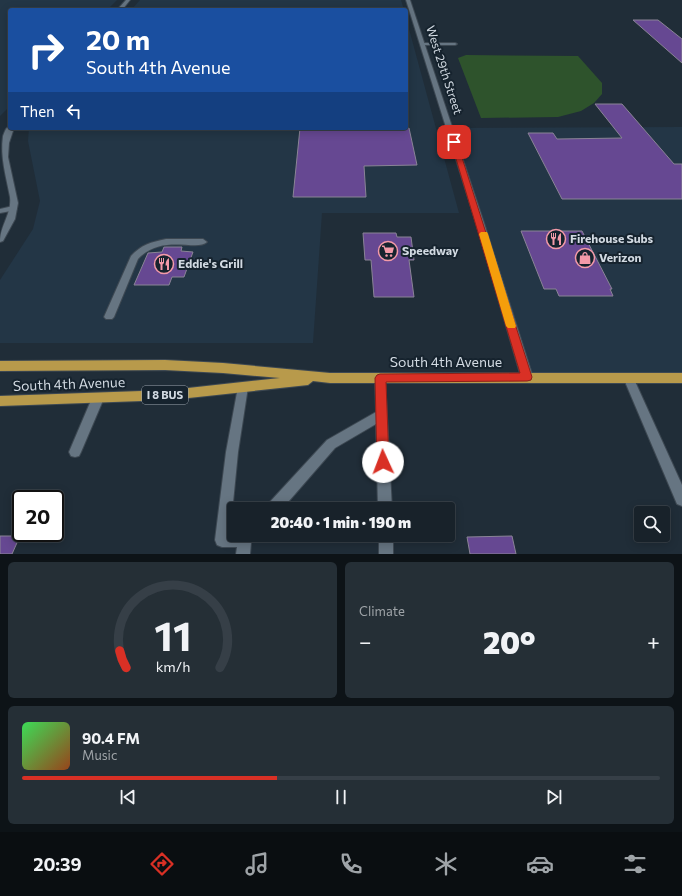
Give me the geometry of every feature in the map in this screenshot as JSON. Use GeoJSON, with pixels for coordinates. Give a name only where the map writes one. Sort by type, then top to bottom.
{"type":"FeatureCollection","features":[{"type":"Feature","properties":{"kind":"main road","name":"South 4th Avenue"},"geometry":{"type":"LineString","coordinates":[[0,366],[165,364],[330,378],[682,378]]}},
{"type":"Feature","properties":{"kind":"main road","name":"South 4th Avenue"},"geometry":{"type":"LineString","coordinates":[[0,401],[170,395],[330,378]]}},
{"type":"Feature","properties":{"kind":"street"},"geometry":{"type":"LineString","coordinates":[[121,8],[128,0]]}},
{"type":"Feature","properties":{"kind":"street","name":"West 29th Street"},"geometry":{"type":"LineString","coordinates":[[408,0],[480,223],[527,377]]}},
{"type":"Feature","properties":{"kind":"street"},"geometry":{"type":"LineString","coordinates":[[0,239],[11,219],[14,197],[3,160],[2,149],[5,136],[9,130]]}},
{"type":"Feature","properties":{"kind":"lane"},"geometry":{"type":"LineString","coordinates":[[422,44],[455,44]]}},
{"type":"Feature","properties":{"kind":"lane"},"geometry":{"type":"LineString","coordinates":[[0,211],[13,208]]}},
{"type":"Feature","properties":{"kind":"lane"},"geometry":{"type":"LineString","coordinates":[[109,317],[134,258],[139,251],[150,244],[162,242],[203,242]]}},
{"type":"Feature","properties":{"kind":"lane"},"geometry":{"type":"LineString","coordinates":[[628,377],[682,500]]}},
{"type":"Feature","properties":{"kind":"lane"},"geometry":{"type":"LineString","coordinates":[[380,378],[385,502]]}},
{"type":"Feature","properties":{"kind":"lane"},"geometry":{"type":"LineString","coordinates":[[227,539],[222,540],[232,452],[243,387]]}},
{"type":"Feature","properties":{"kind":"lane"},"geometry":{"type":"LineString","coordinates":[[75,452],[98,398]]}},
{"type":"Feature","properties":{"kind":"lane"},"geometry":{"type":"LineString","coordinates":[[279,502],[331,444],[382,415]]}},
{"type":"Feature","properties":{"kind":"lane"},"geometry":{"type":"LineString","coordinates":[[243,554],[246,542]]}},
{"type":"Feature","properties":{"kind":"lane"},"geometry":{"type":"LineString","coordinates":[[386,542],[386,554]]}},
{"type":"Feature","properties":{"kind":"shaded area"},"geometry":{"type":"Polygon","coordinates":[[[0,0],[117,0],[109,8],[8,8],[8,108],[0,116],[0,0]]]}},
{"type":"Feature","properties":{"kind":"shaded area"},"geometry":{"type":"Polygon","coordinates":[[[140,0],[401,0],[403,8],[133,8],[140,0]]]}},
{"type":"Feature","properties":{"kind":"shaded area"},"geometry":{"type":"Polygon","coordinates":[[[408,25],[459,213],[322,213],[313,343],[0,343],[0,280],[33,229],[40,201],[28,141],[29,130],[408,130],[408,25]]]}},
{"type":"Feature","properties":{"kind":"shaded area"},"geometry":{"type":"Polygon","coordinates":[[[682,127],[682,377],[527,377],[450,128],[682,127]]]}},
{"type":"Feature","properties":{"kind":"green space"},"geometry":{"type":"Polygon","coordinates":[[[466,55],[578,56],[602,83],[602,94],[594,103],[581,111],[558,117],[481,118],[458,58],[466,55]]]}},
{"type":"Feature","properties":{"kind":"building"},"geometry":{"type":"Polygon","coordinates":[[[633,20],[658,20],[682,39],[682,63],[633,20]]]}},
{"type":"Feature","properties":{"kind":"building"},"geometry":{"type":"Polygon","coordinates":[[[595,104],[622,104],[674,164],[682,164],[682,199],[562,199],[528,133],[553,133],[557,139],[622,138],[595,104]]]}},
{"type":"Feature","properties":{"kind":"building"},"geometry":{"type":"Polygon","coordinates":[[[409,128],[417,165],[364,166],[366,197],[293,197],[300,130],[408,130],[409,128]]]}},
{"type":"Feature","properties":{"kind":"building"},"geometry":{"type":"Polygon","coordinates":[[[521,231],[582,231],[612,289],[610,289],[613,296],[559,296],[556,289],[544,289],[521,231]]]}},
{"type":"Feature","properties":{"kind":"building"},"geometry":{"type":"Polygon","coordinates":[[[363,233],[396,233],[397,237],[411,237],[414,260],[409,260],[414,297],[374,297],[371,260],[365,260],[363,233]]]}},
{"type":"Feature","properties":{"kind":"building","name":"Eddie's Grill"},"geometry":{"type":"Polygon","coordinates":[[[164,247],[182,247],[181,251],[193,252],[184,277],[172,277],[169,285],[134,285],[148,253],[162,252],[164,247]]]}},
{"type":"Feature","properties":{"kind":"building"},"geometry":{"type":"Polygon","coordinates":[[[0,536],[12,536],[12,542],[17,542],[12,554],[0,554],[0,536]]]}},
{"type":"Feature","properties":{"kind":"building"},"geometry":{"type":"Polygon","coordinates":[[[512,536],[516,554],[470,554],[467,537],[512,536]]]}},
{"type":"Feature","properties":{"kind":"slow traffic"},"geometry":{"type":"LineString","coordinates":[[484,234],[511,326]]}},
{"type":"Feature","properties":{"kind":"place","name":"Firehouse Subs"},"geometry":{"type":"Point","coordinates":[556,239]}},
{"type":"Feature","properties":{"kind":"place","name":"Speedway"},"geometry":{"type":"Point","coordinates":[388,251]}},
{"type":"Feature","properties":{"kind":"place","name":"Verizon"},"geometry":{"type":"Point","coordinates":[585,258]}},
{"type":"Feature","properties":{"kind":"place","name":"Eddie's Grill"},"geometry":{"type":"Point","coordinates":[164,264]}},
{"type":"Feature","properties":{"kind":"route"},"geometry":{"type":"LineString","coordinates":[[383,462],[380,378],[527,377],[454,142]]}}]}
